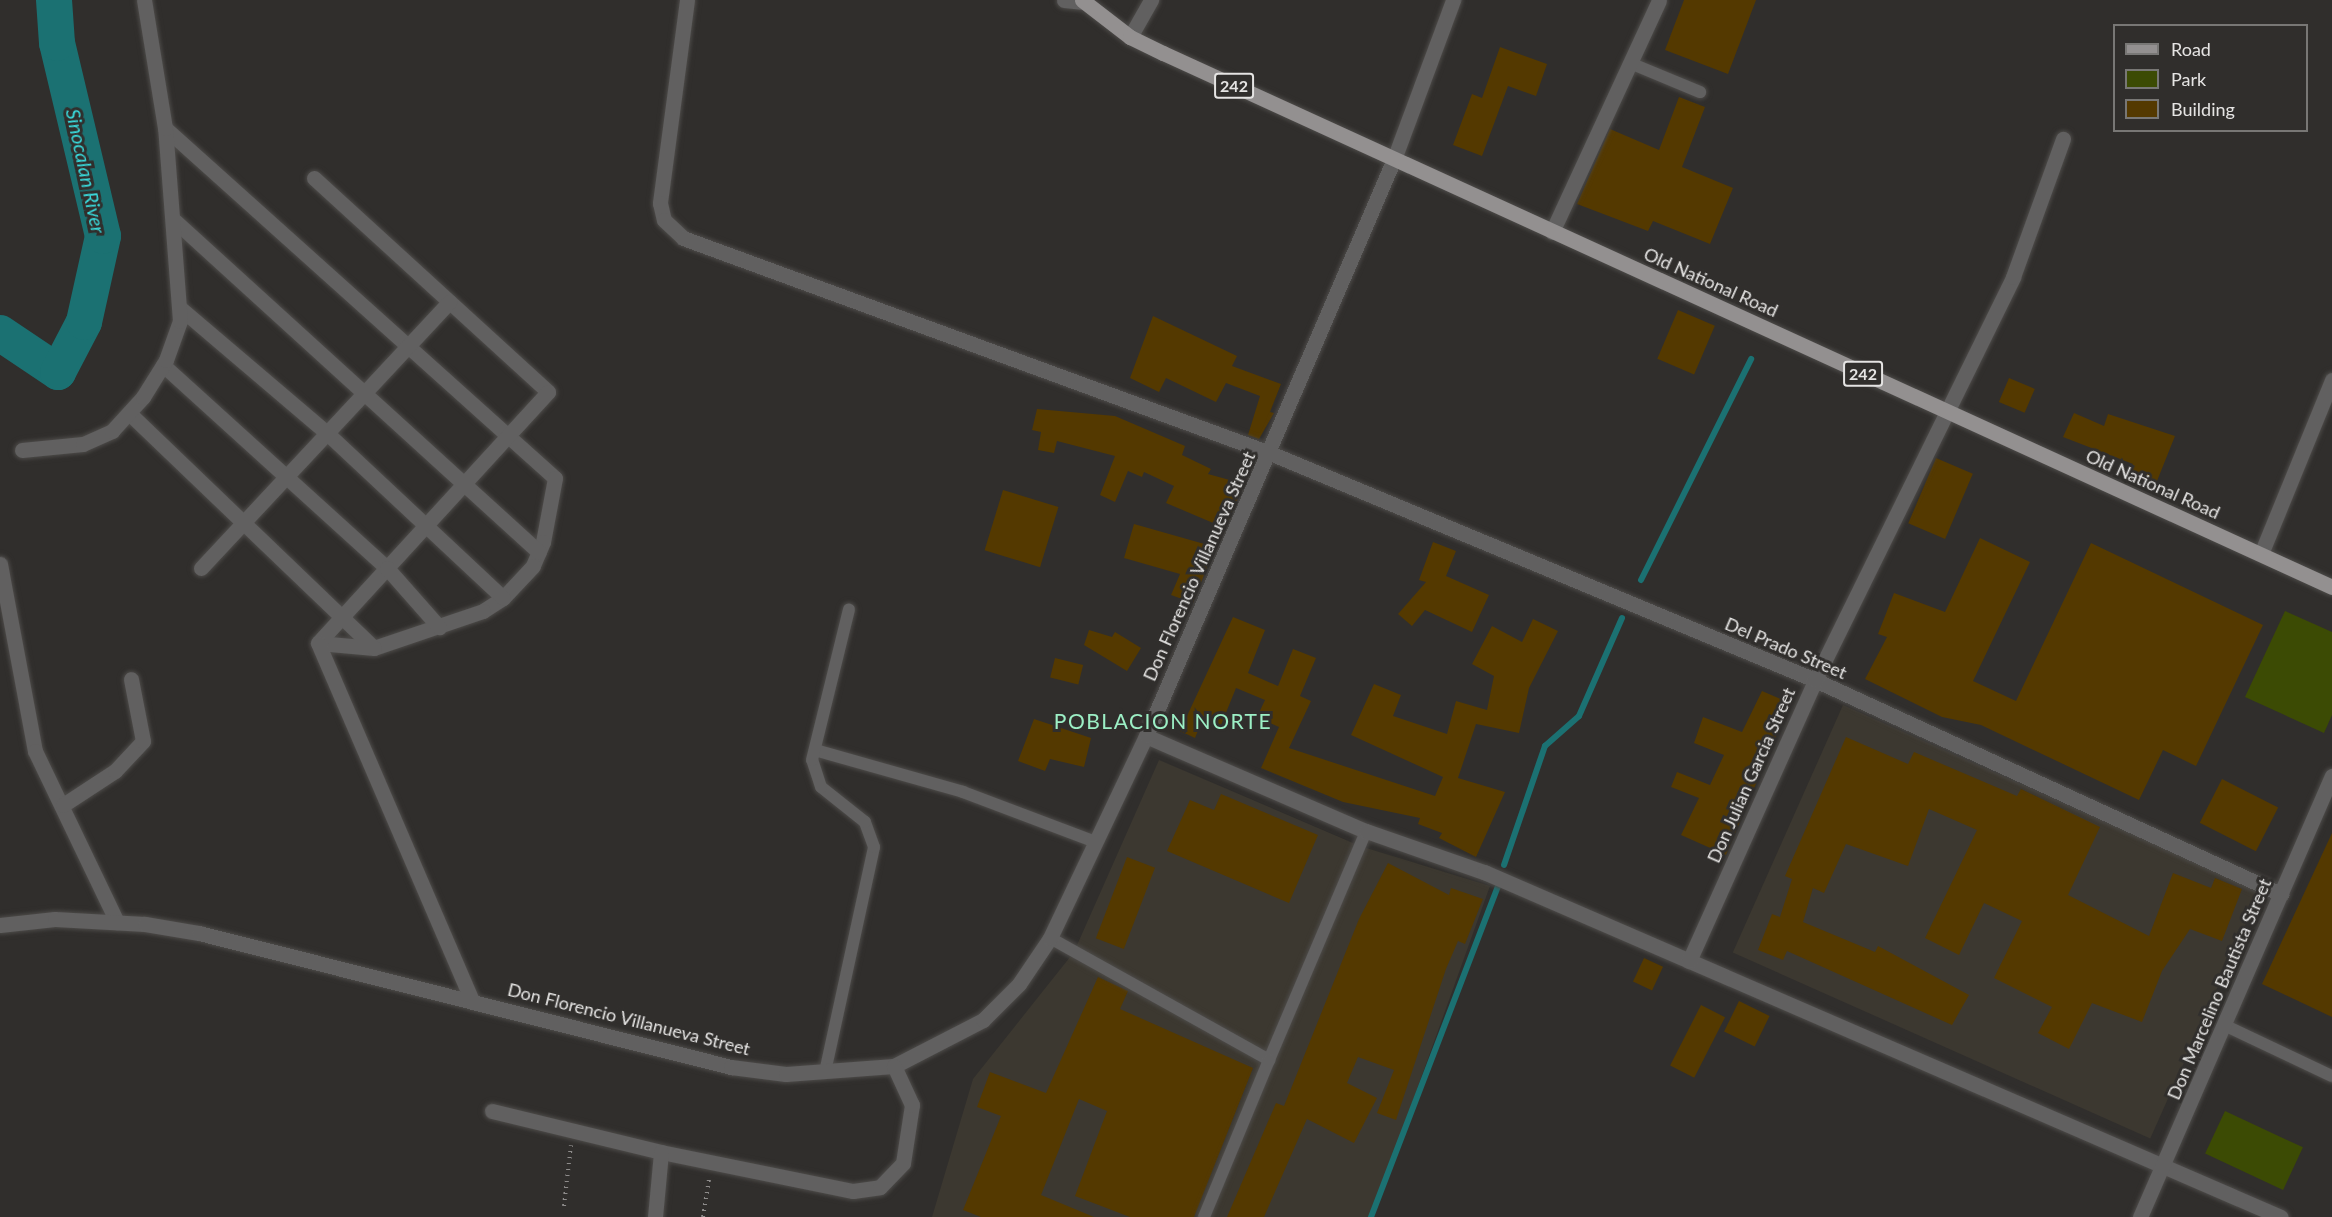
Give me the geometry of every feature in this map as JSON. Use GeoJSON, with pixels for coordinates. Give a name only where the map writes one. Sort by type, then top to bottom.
{"type":"FeatureCollection","features":[{"type":"Feature","properties":{"kind":"main road","name":"Old National Road"},"geometry":{"type":"LineString","coordinates":[[1083,1],[1130,37],[2332,587]]}},
{"type":"Feature","properties":{"kind":"street"},"geometry":{"type":"LineString","coordinates":[[22,450],[83,444],[112,431],[129,413],[163,365],[180,308],[175,221],[165,128],[144,0]]}},
{"type":"Feature","properties":{"kind":"street","name":"Del Prado Street"},"geometry":{"type":"LineString","coordinates":[[687,0],[660,203],[672,230],[1270,453],[1815,680],[2281,894]]}},
{"type":"Feature","properties":{"kind":"street"},"geometry":{"type":"LineString","coordinates":[[1064,0],[1083,1]]}},
{"type":"Feature","properties":{"kind":"street"},"geometry":{"type":"LineString","coordinates":[[1130,37],[1151,0]]}},
{"type":"Feature","properties":{"kind":"street","name":"Don Florencio Villanueva Street"},"geometry":{"type":"LineString","coordinates":[[0,926],[55,919],[117,922],[199,933],[731,1067],[825,1072],[894,1066],[983,1020],[1019,984],[1050,938],[1146,736],[1270,453],[1394,159],[1453,0]]}},
{"type":"Feature","properties":{"kind":"street"},"geometry":{"type":"LineString","coordinates":[[1552,232],[1659,0]]}},
{"type":"Feature","properties":{"kind":"street"},"geometry":{"type":"LineString","coordinates":[[165,128],[555,478],[539,552],[503,598],[439,627],[374,648],[318,643]]}},
{"type":"Feature","properties":{"kind":"street","name":"Don Julian Garcia Street"},"geometry":{"type":"LineString","coordinates":[[1689,961],[1815,680],[2013,277],[2063,140]]}},
{"type":"Feature","properties":{"kind":"street"},"geometry":{"type":"LineString","coordinates":[[314,178],[548,392],[318,643]]}},
{"type":"Feature","properties":{"kind":"street"},"geometry":{"type":"LineString","coordinates":[[175,221],[365,389],[539,552]]}},
{"type":"Feature","properties":{"kind":"street"},"geometry":{"type":"LineString","coordinates":[[201,568],[285,478],[329,435],[365,389],[449,302]]}},
{"type":"Feature","properties":{"kind":"street"},"geometry":{"type":"LineString","coordinates":[[180,308],[329,435],[427,524],[503,598]]}},
{"type":"Feature","properties":{"kind":"street"},"geometry":{"type":"LineString","coordinates":[[163,365],[285,478],[387,568],[439,627]]}},
{"type":"Feature","properties":{"kind":"street"},"geometry":{"type":"LineString","coordinates":[[2261,554],[2332,380]]}},
{"type":"Feature","properties":{"kind":"street"},"geometry":{"type":"LineString","coordinates":[[129,413],[374,648]]}},
{"type":"Feature","properties":{"kind":"street"},"geometry":{"type":"LineString","coordinates":[[0,564],[26,725],[117,922]]}},
{"type":"Feature","properties":{"kind":"street"},"geometry":{"type":"LineString","coordinates":[[318,643],[472,1000]]}},
{"type":"Feature","properties":{"kind":"street"},"geometry":{"type":"LineString","coordinates":[[63,805],[115,771],[143,741],[131,679]]}},
{"type":"Feature","properties":{"kind":"street"},"geometry":{"type":"LineString","coordinates":[[1146,736],[1366,831],[1484,872],[2281,1217]]}},
{"type":"Feature","properties":{"kind":"street","name":"Don Marcelino Bautista Street"},"geometry":{"type":"LineString","coordinates":[[2140,1217],[2226,1026],[2332,776]]}},
{"type":"Feature","properties":{"kind":"street"},"geometry":{"type":"LineString","coordinates":[[492,1111],[661,1152],[853,1191],[880,1187],[903,1163],[913,1120],[894,1066]]}},
{"type":"Feature","properties":{"kind":"street"},"geometry":{"type":"LineString","coordinates":[[655,1217],[661,1152]]}},
{"type":"Feature","properties":{"kind":"lane"},"geometry":{"type":"LineString","coordinates":[[1630,63],[1700,92]]}},
{"type":"Feature","properties":{"kind":"lane"},"geometry":{"type":"LineString","coordinates":[[825,1072],[874,847],[865,822],[821,786],[815,750],[849,609]]}},
{"type":"Feature","properties":{"kind":"lane"},"geometry":{"type":"LineString","coordinates":[[815,750],[963,792],[1095,842]]}},
{"type":"Feature","properties":{"kind":"lane"},"geometry":{"type":"LineString","coordinates":[[1204,1217],[1366,831]]}},
{"type":"Feature","properties":{"kind":"lane"},"geometry":{"type":"LineString","coordinates":[[1050,938],[1269,1060]]}},
{"type":"Feature","properties":{"kind":"lane"},"geometry":{"type":"LineString","coordinates":[[2226,1026],[2332,1076]]}},
{"type":"Feature","properties":{"kind":"path"},"geometry":{"type":"LineString","coordinates":[[564,1206],[573,1130]]}},
{"type":"Feature","properties":{"kind":"path"},"geometry":{"type":"LineString","coordinates":[[702,1217],[713,1163]]}},
{"type":"Feature","properties":{"kind":"shaded area"},"geometry":{"type":"Polygon","coordinates":[[[1843,705],[2260,891],[2150,1138],[1733,953],[1843,705]]]}},
{"type":"Feature","properties":{"kind":"shaded area"},"geometry":{"type":"Polygon","coordinates":[[[1159,760],[1360,846],[1490,886],[1371,1217],[932,1217],[973,1079],[1074,952],[1159,760]]]}},
{"type":"Feature","properties":{"kind":"green space"},"geometry":{"type":"Polygon","coordinates":[[[2285,611],[2332,632],[2332,715],[2324,733],[2245,697],[2285,611]]]}},
{"type":"Feature","properties":{"kind":"green space"},"geometry":{"type":"Polygon","coordinates":[[[2225,1111],[2303,1147],[2283,1190],[2205,1154],[2225,1111]]]}},
{"type":"Feature","properties":{"kind":"building"},"geometry":{"type":"Polygon","coordinates":[[[1684,0],[1756,0],[1728,74],[1665,50],[1684,0]]]}},
{"type":"Feature","properties":{"kind":"building"},"geometry":{"type":"Polygon","coordinates":[[[1500,47],[1547,64],[1536,96],[1508,86],[1482,156],[1453,145],[1472,94],[1482,98],[1500,47]]]}},
{"type":"Feature","properties":{"kind":"building"},"geometry":{"type":"Polygon","coordinates":[[[1679,97],[1705,107],[1682,167],[1733,188],[1710,244],[1653,221],[1648,231],[1577,204],[1610,129],[1659,150],[1679,97]]]}},
{"type":"Feature","properties":{"kind":"building"},"geometry":{"type":"Polygon","coordinates":[[[1678,310],[1715,326],[1694,374],[1657,359],[1678,310]]]}},
{"type":"Feature","properties":{"kind":"building"},"geometry":{"type":"Polygon","coordinates":[[[1153,316],[1237,356],[1232,366],[1281,384],[1270,412],[1274,413],[1259,439],[1248,435],[1260,396],[1226,383],[1216,402],[1166,378],[1159,392],[1130,378],[1153,316]]]}},
{"type":"Feature","properties":{"kind":"building"},"geometry":{"type":"Polygon","coordinates":[[[2009,378],[2035,389],[2025,413],[1999,402],[2009,378]]]}},
{"type":"Feature","properties":{"kind":"building"},"geometry":{"type":"Polygon","coordinates":[[[1037,409],[1115,416],[1185,446],[1182,455],[1211,469],[1208,474],[1244,484],[1225,528],[1166,503],[1174,486],[1144,472],[1142,477],[1128,471],[1115,502],[1100,495],[1115,456],[1057,441],[1054,453],[1038,450],[1041,432],[1032,430],[1037,409]]]}},
{"type":"Feature","properties":{"kind":"building"},"geometry":{"type":"Polygon","coordinates":[[[2074,413],[2104,426],[2108,414],[2175,436],[2157,481],[2130,471],[2133,464],[2063,437],[2074,413]]]}},
{"type":"Feature","properties":{"kind":"building"},"geometry":{"type":"Polygon","coordinates":[[[1936,458],[1973,474],[1945,539],[1908,523],[1936,458]]]}},
{"type":"Feature","properties":{"kind":"building"},"geometry":{"type":"Polygon","coordinates":[[[1003,490],[1058,507],[1040,567],[985,550],[1003,490]]]}},
{"type":"Feature","properties":{"kind":"building"},"geometry":{"type":"Polygon","coordinates":[[[1134,524],[1215,547],[1193,603],[1171,595],[1180,574],[1124,558],[1134,524]]]}},
{"type":"Feature","properties":{"kind":"building"},"geometry":{"type":"Polygon","coordinates":[[[1980,538],[2030,562],[1973,681],[2016,701],[2091,543],[2263,625],[2196,766],[2163,750],[2139,800],[1981,725],[1942,717],[1865,679],[1887,637],[1878,634],[1894,593],[1945,612],[1980,538]]]}},
{"type":"Feature","properties":{"kind":"building"},"geometry":{"type":"Polygon","coordinates":[[[1433,542],[1456,551],[1446,576],[1489,595],[1472,632],[1425,610],[1412,626],[1398,614],[1426,582],[1419,580],[1433,542]]]}},
{"type":"Feature","properties":{"kind":"building"},"geometry":{"type":"Polygon","coordinates":[[[1233,617],[1265,630],[1248,673],[1278,686],[1293,649],[1316,658],[1300,696],[1311,701],[1289,748],[1435,796],[1443,777],[1351,735],[1374,684],[1401,695],[1393,716],[1447,734],[1456,701],[1487,710],[1494,676],[1472,664],[1492,626],[1522,642],[1533,619],[1558,631],[1529,688],[1519,733],[1476,724],[1458,778],[1505,792],[1476,857],[1439,838],[1442,833],[1418,824],[1420,818],[1343,802],[1261,768],[1279,727],[1257,717],[1265,700],[1236,688],[1219,730],[1201,723],[1195,738],[1180,731],[1233,617]]]}},
{"type":"Feature","properties":{"kind":"building"},"geometry":{"type":"Polygon","coordinates":[[[1089,630],[1112,637],[1115,632],[1141,648],[1127,671],[1084,645],[1089,630]]]}},
{"type":"Feature","properties":{"kind":"building"},"geometry":{"type":"Polygon","coordinates":[[[1055,658],[1083,665],[1078,684],[1050,677],[1055,658]]]}},
{"type":"Feature","properties":{"kind":"building"},"geometry":{"type":"Polygon","coordinates":[[[1762,691],[1790,703],[1726,855],[1681,835],[1699,798],[1671,787],[1677,772],[1710,785],[1724,755],[1694,743],[1703,717],[1742,732],[1762,691]]]}},
{"type":"Feature","properties":{"kind":"building"},"geometry":{"type":"Polygon","coordinates":[[[1034,719],[1091,738],[1084,767],[1050,759],[1045,771],[1018,761],[1034,719]]]}},
{"type":"Feature","properties":{"kind":"building"},"geometry":{"type":"Polygon","coordinates":[[[1846,737],[1908,764],[1914,752],[2017,796],[2021,789],[2100,827],[2068,895],[2149,936],[2173,873],[2211,888],[2215,878],[2242,889],[2222,941],[2190,929],[2162,971],[2142,1022],[2092,1003],[2069,1049],[2038,1033],[2052,1007],[1994,978],[2022,921],[1984,903],[1959,955],[1925,938],[1977,830],[1929,809],[1908,866],[1846,844],[1824,893],[1813,888],[1803,922],[1875,952],[1878,946],[1969,995],[1952,1025],[1787,951],[1783,960],[1758,950],[1772,914],[1780,917],[1792,879],[1785,876],[1846,737]]]}},
{"type":"Feature","properties":{"kind":"building"},"geometry":{"type":"Polygon","coordinates":[[[2222,779],[2278,808],[2256,851],[2200,823],[2222,779]]]}},
{"type":"Feature","properties":{"kind":"building"},"geometry":{"type":"Polygon","coordinates":[[[1221,794],[1318,835],[1289,903],[1167,851],[1190,800],[1214,810],[1221,794]]]}},
{"type":"Feature","properties":{"kind":"building"},"geometry":{"type":"Polygon","coordinates":[[[2332,833],[2332,1017],[2262,984],[2332,833]]]}},
{"type":"Feature","properties":{"kind":"building"},"geometry":{"type":"Polygon","coordinates":[[[1127,857],[1155,868],[1124,949],[1096,938],[1127,857]]]}},
{"type":"Feature","properties":{"kind":"building"},"geometry":{"type":"Polygon","coordinates":[[[1388,863],[1449,895],[1451,888],[1483,899],[1465,944],[1458,941],[1446,969],[1396,1120],[1377,1113],[1394,1070],[1358,1057],[1347,1083],[1377,1098],[1354,1143],[1307,1119],[1264,1217],[1227,1217],[1276,1103],[1284,1106],[1359,919],[1388,863]]]}},
{"type":"Feature","properties":{"kind":"building"},"geometry":{"type":"Polygon","coordinates":[[[1644,958],[1663,967],[1652,990],[1633,982],[1644,958]]]}},
{"type":"Feature","properties":{"kind":"building"},"geometry":{"type":"Polygon","coordinates":[[[1098,977],[1128,991],[1120,1009],[1253,1068],[1194,1217],[1130,1217],[1075,1196],[1107,1111],[1079,1099],[1041,1195],[1094,1217],[981,1217],[963,1210],[1001,1116],[977,1107],[990,1072],[1046,1093],[1098,977]]]}},
{"type":"Feature","properties":{"kind":"building"},"geometry":{"type":"Polygon","coordinates":[[[1739,1001],[1770,1016],[1755,1046],[1724,1032],[1739,1001]]]}},
{"type":"Feature","properties":{"kind":"building"},"geometry":{"type":"Polygon","coordinates":[[[1701,1005],[1725,1017],[1694,1078],[1670,1066],[1701,1005]]]}},
{"type":"Feature","properties":{"kind":"waterway","name":"Sinocalan River"},"geometry":{"type":"LineString","coordinates":[[0,333],[58,372],[84,322],[103,236],[57,43],[54,0]]}},
{"type":"Feature","properties":{"kind":"waterway"},"geometry":{"type":"LineString","coordinates":[[1641,580],[1751,359]]}},
{"type":"Feature","properties":{"kind":"waterway"},"geometry":{"type":"LineString","coordinates":[[1504,865],[1545,746],[1579,716],[1622,618]]}},
{"type":"Feature","properties":{"kind":"waterway"},"geometry":{"type":"LineString","coordinates":[[1371,1217],[1498,886]]}},
{"type":"Feature","properties":{"kind":"district","name":"POBLACION NORTE"},"geometry":{"type":"Point","coordinates":[1163,721]}}]}
